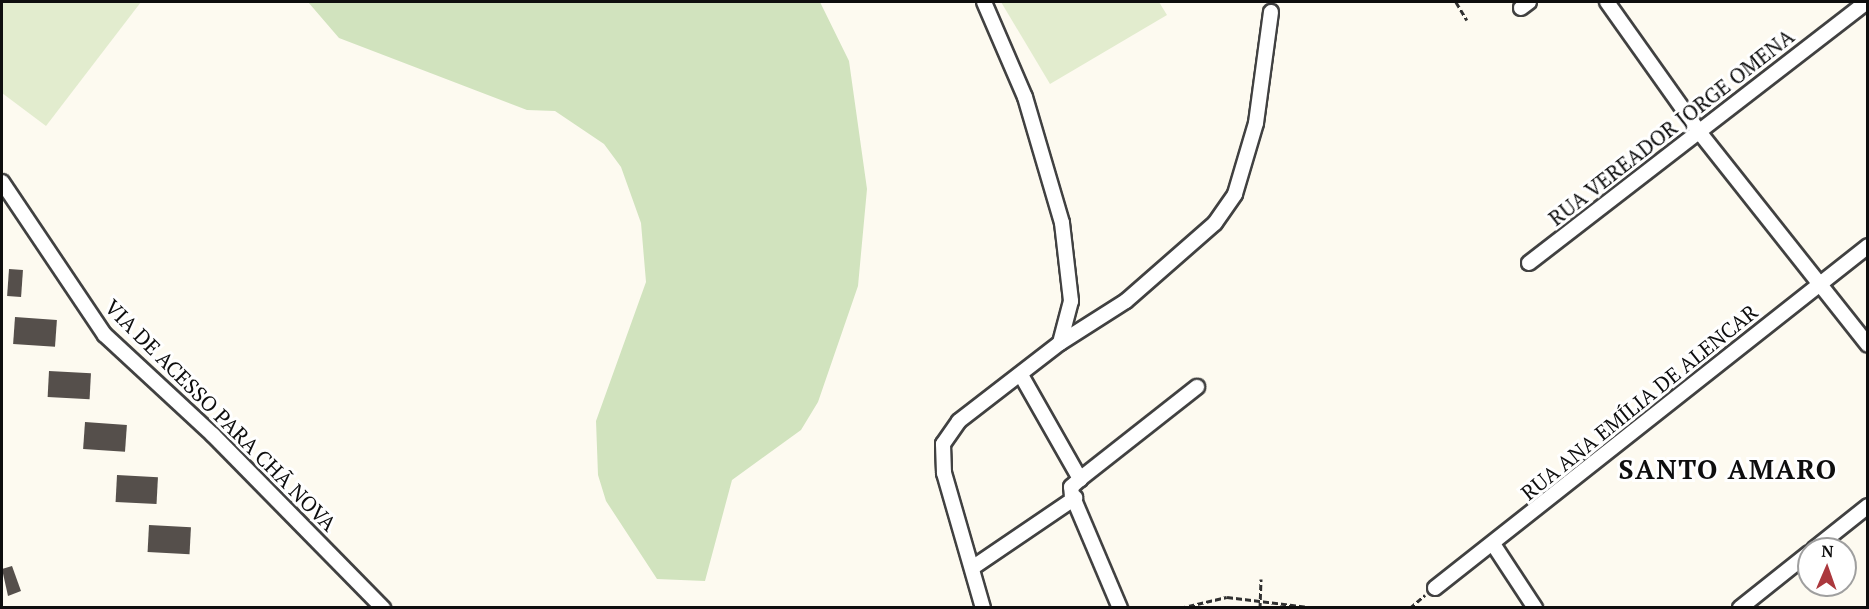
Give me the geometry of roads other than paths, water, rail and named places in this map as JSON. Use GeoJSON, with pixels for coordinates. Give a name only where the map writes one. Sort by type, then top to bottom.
{"type":"FeatureCollection","features":[{"type":"Feature","properties":{"kind":"street"},"geometry":{"type":"LineString","coordinates":[[984,2],[1029,106],[1062,223],[1071,300],[1060,343]]}},
{"type":"Feature","properties":{"kind":"street"},"geometry":{"type":"LineString","coordinates":[[1607,2],[1700,133],[1868,345]]}},
{"type":"Feature","properties":{"kind":"street","name":"RUA VEREADOR JORGE OMENA"},"geometry":{"type":"LineString","coordinates":[[1528,263],[1700,133],[1867,2]]}},
{"type":"Feature","properties":{"kind":"street"},"geometry":{"type":"LineString","coordinates":[[983,608],[944,473],[943,444],[959,421],[1060,343],[1126,301],[1203,235],[1231,200],[1256,123],[1271,12]]}},
{"type":"Feature","properties":{"kind":"street","name":"VIA DE ACESSO PARA CHÃ NOVA"},"geometry":{"type":"LineString","coordinates":[[2,182],[105,335],[213,435],[383,608]]}},
{"type":"Feature","properties":{"kind":"street","name":"RUA ANA EMÍLIA DE ALENCAR"},"geometry":{"type":"LineString","coordinates":[[1432,590],[1494,544],[1868,246]]}},
{"type":"Feature","properties":{"kind":"street"},"geometry":{"type":"LineString","coordinates":[[1021,375],[1080,479]]}},
{"type":"Feature","properties":{"kind":"street"},"geometry":{"type":"LineString","coordinates":[[1119,608],[1071,487],[1197,387]]}},
{"type":"Feature","properties":{"kind":"street"},"geometry":{"type":"LineString","coordinates":[[972,568],[1075,498]]}},
{"type":"Feature","properties":{"kind":"street"},"geometry":{"type":"LineString","coordinates":[[1829,537],[1868,506]]}},
{"type":"Feature","properties":{"kind":"street"},"geometry":{"type":"LineString","coordinates":[[1494,544],[1534,608]]}},
{"type":"Feature","properties":{"kind":"street"},"geometry":{"type":"LineString","coordinates":[[1740,608],[1797,563]]}},
{"type":"Feature","properties":{"kind":"district","name":"SANTO AMARO"},"geometry":{"type":"Point","coordinates":[1728,470]}}]}
